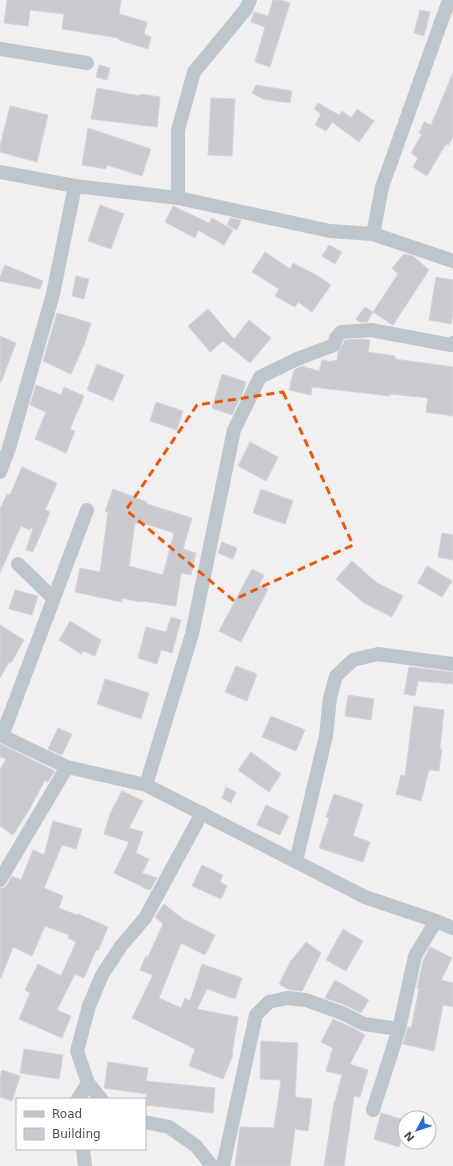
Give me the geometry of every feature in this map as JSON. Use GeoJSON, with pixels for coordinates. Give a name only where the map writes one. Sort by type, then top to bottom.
{"type":"FeatureCollection","features":[{"type":"Feature","properties":{"kind":"street"},"geometry":{"type":"LineString","coordinates":[[178,198],[178,130],[194,72],[246,9],[250,0]]}},
{"type":"Feature","properties":{"kind":"street"},"geometry":{"type":"LineString","coordinates":[[373,234],[384,181],[449,0]]}},
{"type":"Feature","properties":{"kind":"street"},"geometry":{"type":"LineString","coordinates":[[0,49],[87,63]]}},
{"type":"Feature","properties":{"kind":"street"},"geometry":{"type":"LineString","coordinates":[[0,172],[75,186],[178,198],[330,231],[373,234],[453,261]]}},
{"type":"Feature","properties":{"kind":"street"},"geometry":{"type":"LineString","coordinates":[[0,472],[5,446],[53,294],[75,186]]}},
{"type":"Feature","properties":{"kind":"street"},"geometry":{"type":"LineString","coordinates":[[146,785],[192,634],[234,430],[260,377],[334,345],[336,338],[341,332],[371,330],[450,345],[453,343]]}},
{"type":"Feature","properties":{"kind":"street"},"geometry":{"type":"LineString","coordinates":[[87,510],[1,736],[67,767],[146,785],[365,897],[453,928]]}},
{"type":"Feature","properties":{"kind":"street"},"geometry":{"type":"LineString","coordinates":[[18,564],[53,598]]}},
{"type":"Feature","properties":{"kind":"street"},"geometry":{"type":"LineString","coordinates":[[296,861],[326,736],[330,698],[336,676],[353,660],[378,654],[453,664]]}},
{"type":"Feature","properties":{"kind":"street"},"geometry":{"type":"LineString","coordinates":[[0,880],[67,767]]}},
{"type":"Feature","properties":{"kind":"street"},"geometry":{"type":"LineString","coordinates":[[100,1098],[88,1083],[77,1051],[89,1006],[102,975],[121,946],[145,918],[202,813]]}},
{"type":"Feature","properties":{"kind":"street"},"geometry":{"type":"LineString","coordinates":[[373,1110],[399,1029],[415,956],[436,921]]}},
{"type":"Feature","properties":{"kind":"street"},"geometry":{"type":"LineString","coordinates":[[223,1166],[256,1015],[269,1002],[287,998],[306,1000],[342,1013],[364,1024],[399,1029]]}},
{"type":"Feature","properties":{"kind":"street"},"geometry":{"type":"LineString","coordinates":[[79,1098],[88,1083]]}},
{"type":"Feature","properties":{"kind":"street"},"geometry":{"type":"LineString","coordinates":[[146,1122],[169,1127],[196,1146],[212,1166]]}},
{"type":"Feature","properties":{"kind":"street"},"geometry":{"type":"LineString","coordinates":[[83,1150],[85,1166]]}},
{"type":"Feature","properties":{"kind":"highlighted area"},"geometry":{"type":"Polygon","coordinates":[[[283,392],[353,545],[233,600],[126,510],[197,405],[283,392]]]}},
{"type":"Feature","properties":{"kind":"building"},"geometry":{"type":"Polygon","coordinates":[[[7,0],[121,0],[119,14],[147,22],[144,34],[151,37],[148,49],[119,40],[119,38],[62,29],[64,14],[30,10],[28,26],[4,23],[7,0]]]}},
{"type":"Feature","properties":{"kind":"building"},"geometry":{"type":"Polygon","coordinates":[[[273,0],[281,0],[290,3],[270,67],[255,62],[265,27],[251,22],[254,12],[268,16],[273,0]]]}},
{"type":"Feature","properties":{"kind":"building"},"geometry":{"type":"Polygon","coordinates":[[[420,10],[430,12],[424,36],[414,33],[420,10]]]}},
{"type":"Feature","properties":{"kind":"building"},"geometry":{"type":"Polygon","coordinates":[[[99,65],[110,68],[107,80],[96,77],[99,65]]]}},
{"type":"Feature","properties":{"kind":"building"},"geometry":{"type":"Polygon","coordinates":[[[453,73],[453,136],[449,145],[446,144],[427,176],[413,167],[418,158],[411,153],[422,134],[419,133],[424,122],[431,125],[453,73]]]}},
{"type":"Feature","properties":{"kind":"building"},"geometry":{"type":"Polygon","coordinates":[[[256,85],[292,91],[290,103],[263,99],[252,93],[256,85]]]}},
{"type":"Feature","properties":{"kind":"building"},"geometry":{"type":"Polygon","coordinates":[[[97,88],[140,96],[140,94],[160,97],[157,127],[91,119],[97,88]]]}},
{"type":"Feature","properties":{"kind":"building"},"geometry":{"type":"Polygon","coordinates":[[[211,98],[235,99],[232,156],[208,155],[211,98]]]}},
{"type":"Feature","properties":{"kind":"building"},"geometry":{"type":"Polygon","coordinates":[[[318,103],[339,115],[342,111],[351,118],[357,109],[374,121],[359,142],[332,122],[326,131],[315,125],[321,114],[314,109],[318,103]]]}},
{"type":"Feature","properties":{"kind":"building"},"geometry":{"type":"Polygon","coordinates":[[[10,106],[48,115],[37,162],[0,152],[0,146],[10,106]]]}},
{"type":"Feature","properties":{"kind":"building"},"geometry":{"type":"Polygon","coordinates":[[[88,128],[151,149],[142,176],[107,165],[106,169],[82,165],[88,128]]]}},
{"type":"Feature","properties":{"kind":"building"},"geometry":{"type":"Polygon","coordinates":[[[100,205],[124,214],[111,249],[88,241],[100,205]]]}},
{"type":"Feature","properties":{"kind":"building"},"geometry":{"type":"Polygon","coordinates":[[[173,206],[209,223],[212,218],[233,230],[224,245],[198,230],[195,238],[165,222],[173,206]]]}},
{"type":"Feature","properties":{"kind":"building"},"geometry":{"type":"Polygon","coordinates":[[[230,218],[241,220],[237,230],[227,225],[230,218]]]}},
{"type":"Feature","properties":{"kind":"building"},"geometry":{"type":"Polygon","coordinates":[[[329,245],[342,252],[335,264],[322,256],[329,245]]]}},
{"type":"Feature","properties":{"kind":"building"},"geometry":{"type":"Polygon","coordinates":[[[265,252],[290,269],[293,263],[318,276],[331,285],[312,312],[298,302],[295,307],[275,296],[279,289],[252,272],[265,252]]]}},
{"type":"Feature","properties":{"kind":"building"},"geometry":{"type":"Polygon","coordinates":[[[404,254],[413,256],[429,270],[393,325],[373,312],[398,274],[392,268],[404,254]]]}},
{"type":"Feature","properties":{"kind":"building"},"geometry":{"type":"Polygon","coordinates":[[[5,265],[43,281],[40,289],[0,281],[5,265]]]}},
{"type":"Feature","properties":{"kind":"building"},"geometry":{"type":"Polygon","coordinates":[[[76,276],[89,279],[84,299],[72,296],[76,276]]]}},
{"type":"Feature","properties":{"kind":"building"},"geometry":{"type":"Polygon","coordinates":[[[436,277],[453,280],[453,311],[451,324],[429,320],[436,277]]]}},
{"type":"Feature","properties":{"kind":"building"},"geometry":{"type":"Polygon","coordinates":[[[365,307],[373,312],[367,322],[360,322],[356,319],[365,307]]]}},
{"type":"Feature","properties":{"kind":"building"},"geometry":{"type":"Polygon","coordinates":[[[208,309],[234,339],[249,320],[271,338],[250,363],[223,341],[210,352],[188,326],[208,309]]]}},
{"type":"Feature","properties":{"kind":"building"},"geometry":{"type":"Polygon","coordinates":[[[57,313],[91,323],[84,345],[71,374],[43,361],[57,313]]]}},
{"type":"Feature","properties":{"kind":"building"},"geometry":{"type":"Polygon","coordinates":[[[0,336],[16,343],[1,382],[0,382],[0,336]]]}},
{"type":"Feature","properties":{"kind":"building"},"geometry":{"type":"Polygon","coordinates":[[[345,340],[370,340],[368,352],[395,356],[395,359],[453,367],[453,416],[426,412],[428,398],[390,394],[390,396],[312,387],[311,395],[289,390],[294,370],[302,366],[319,371],[322,360],[332,362],[332,360],[337,361],[338,352],[345,340]]]}},
{"type":"Feature","properties":{"kind":"building"},"geometry":{"type":"Polygon","coordinates":[[[97,364],[124,375],[113,401],[87,390],[97,364]]]}},
{"type":"Feature","properties":{"kind":"building"},"geometry":{"type":"Polygon","coordinates":[[[222,374],[246,382],[232,415],[212,408],[222,374]]]}},
{"type":"Feature","properties":{"kind":"building"},"geometry":{"type":"Polygon","coordinates":[[[36,385],[61,395],[64,387],[84,396],[70,429],[75,431],[66,453],[35,439],[46,412],[30,405],[36,385]]]}},
{"type":"Feature","properties":{"kind":"building"},"geometry":{"type":"Polygon","coordinates":[[[156,402],[183,411],[177,430],[150,421],[156,402]]]}},
{"type":"Feature","properties":{"kind":"building"},"geometry":{"type":"Polygon","coordinates":[[[250,442],[278,457],[266,481],[238,466],[250,442]]]}},
{"type":"Feature","properties":{"kind":"building"},"geometry":{"type":"Polygon","coordinates":[[[22,467],[57,483],[45,510],[50,512],[33,552],[26,550],[33,528],[31,527],[30,530],[21,526],[0,573],[0,509],[7,494],[10,495],[22,467]]]}},
{"type":"Feature","properties":{"kind":"building"},"geometry":{"type":"Polygon","coordinates":[[[113,489],[147,502],[147,504],[192,518],[183,549],[196,553],[191,575],[181,573],[176,606],[140,602],[122,598],[122,602],[75,592],[80,568],[100,572],[108,512],[105,511],[113,489]],[[140,522],[139,524],[135,523],[129,566],[163,575],[174,533],[140,522]]]}},
{"type":"Feature","properties":{"kind":"building"},"geometry":{"type":"Polygon","coordinates":[[[261,489],[293,501],[285,524],[253,513],[261,489]]]}},
{"type":"Feature","properties":{"kind":"building"},"geometry":{"type":"Polygon","coordinates":[[[442,533],[453,535],[453,560],[438,557],[442,533]]]}},
{"type":"Feature","properties":{"kind":"building"},"geometry":{"type":"Polygon","coordinates":[[[222,542],[237,548],[233,559],[218,553],[222,542]]]}},
{"type":"Feature","properties":{"kind":"building"},"geometry":{"type":"Polygon","coordinates":[[[352,561],[377,583],[403,596],[392,617],[364,603],[336,579],[352,561]]]}},
{"type":"Feature","properties":{"kind":"building"},"geometry":{"type":"Polygon","coordinates":[[[427,566],[452,581],[442,597],[418,583],[427,566]]]}},
{"type":"Feature","properties":{"kind":"building"},"geometry":{"type":"Polygon","coordinates":[[[252,569],[264,575],[259,585],[268,589],[241,642],[219,631],[252,569]]]}},
{"type":"Feature","properties":{"kind":"building"},"geometry":{"type":"Polygon","coordinates":[[[15,590],[38,596],[32,615],[9,609],[15,590]]]}},
{"type":"Feature","properties":{"kind":"building"},"geometry":{"type":"Polygon","coordinates":[[[171,617],[181,620],[172,653],[161,650],[157,664],[138,658],[146,627],[166,632],[171,617]]]}},
{"type":"Feature","properties":{"kind":"building"},"geometry":{"type":"Polygon","coordinates":[[[70,621],[101,640],[95,656],[83,651],[81,654],[59,640],[70,621]]]}},
{"type":"Feature","properties":{"kind":"building"},"geometry":{"type":"Polygon","coordinates":[[[0,625],[24,640],[11,663],[9,662],[0,678],[0,625]]]}},
{"type":"Feature","properties":{"kind":"building"},"geometry":{"type":"Polygon","coordinates":[[[236,666],[257,674],[247,701],[225,692],[236,666]]]}},
{"type":"Feature","properties":{"kind":"building"},"geometry":{"type":"Polygon","coordinates":[[[409,667],[453,672],[453,684],[418,681],[415,696],[404,694],[409,667]]]}},
{"type":"Feature","properties":{"kind":"building"},"geometry":{"type":"Polygon","coordinates":[[[105,679],[149,693],[141,719],[97,704],[105,679]]]}},
{"type":"Feature","properties":{"kind":"building"},"geometry":{"type":"Polygon","coordinates":[[[348,695],[374,699],[371,720],[345,716],[348,695]]]}},
{"type":"Feature","properties":{"kind":"building"},"geometry":{"type":"Polygon","coordinates":[[[414,706],[444,710],[439,771],[429,770],[421,801],[396,794],[401,775],[405,776],[414,706]]]}},
{"type":"Feature","properties":{"kind":"building"},"geometry":{"type":"Polygon","coordinates":[[[271,716],[305,730],[296,751],[262,737],[271,716]]]}},
{"type":"Feature","properties":{"kind":"building"},"geometry":{"type":"Polygon","coordinates":[[[58,728],[72,734],[62,755],[48,749],[58,728]]]}},
{"type":"Feature","properties":{"kind":"building"},"geometry":{"type":"Polygon","coordinates":[[[0,744],[55,771],[48,782],[45,780],[29,810],[13,835],[0,826],[0,770],[6,759],[0,757],[0,744]]]}},
{"type":"Feature","properties":{"kind":"building"},"geometry":{"type":"Polygon","coordinates":[[[251,752],[281,774],[269,792],[238,770],[251,752]]]}},
{"type":"Feature","properties":{"kind":"building"},"geometry":{"type":"Polygon","coordinates":[[[226,787],[236,792],[231,803],[222,798],[226,787]]]}},
{"type":"Feature","properties":{"kind":"building"},"geometry":{"type":"Polygon","coordinates":[[[122,791],[143,801],[129,828],[143,832],[136,853],[149,859],[142,873],[157,878],[150,890],[114,873],[129,842],[104,834],[110,814],[122,791]]]}},
{"type":"Feature","properties":{"kind":"building"},"geometry":{"type":"Polygon","coordinates":[[[334,794],[363,804],[353,836],[370,842],[363,862],[319,848],[329,818],[326,817],[334,794]]]}},
{"type":"Feature","properties":{"kind":"building"},"geometry":{"type":"Polygon","coordinates":[[[266,805],[289,816],[280,835],[257,825],[266,805]]]}},
{"type":"Feature","properties":{"kind":"building"},"geometry":{"type":"Polygon","coordinates":[[[53,821],[82,829],[76,849],[62,845],[44,888],[63,896],[59,908],[77,915],[78,914],[108,927],[84,978],[75,974],[57,1010],[71,1016],[62,1038],[19,1019],[30,993],[25,990],[38,964],[61,976],[76,942],[68,938],[69,935],[45,926],[32,956],[13,947],[0,978],[0,888],[4,888],[7,885],[12,876],[21,880],[33,850],[44,855],[53,821]]]}},
{"type":"Feature","properties":{"kind":"building"},"geometry":{"type":"Polygon","coordinates":[[[202,865],[223,875],[220,882],[227,886],[221,899],[192,886],[202,865]]]}},
{"type":"Feature","properties":{"kind":"building"},"geometry":{"type":"Polygon","coordinates":[[[164,904],[183,919],[215,935],[205,955],[181,943],[159,998],[181,1008],[185,998],[190,1001],[202,964],[242,978],[235,999],[207,989],[197,1009],[238,1017],[233,1055],[223,1079],[189,1066],[195,1049],[132,1018],[153,975],[140,970],[146,956],[148,957],[163,924],[155,917],[164,904]]]}},
{"type":"Feature","properties":{"kind":"building"},"geometry":{"type":"Polygon","coordinates":[[[343,929],[363,941],[346,971],[326,960],[343,929]]]}},
{"type":"Feature","properties":{"kind":"building"},"geometry":{"type":"Polygon","coordinates":[[[306,942],[321,953],[302,991],[290,990],[279,984],[291,960],[306,942]]]}},
{"type":"Feature","properties":{"kind":"building"},"geometry":{"type":"Polygon","coordinates":[[[430,947],[452,958],[441,980],[453,983],[453,1007],[443,1005],[434,1051],[403,1044],[408,1027],[411,1028],[423,961],[430,947]]]}},
{"type":"Feature","properties":{"kind":"building"},"geometry":{"type":"Polygon","coordinates":[[[335,980],[369,1000],[361,1013],[345,1005],[325,998],[335,980]]]}},
{"type":"Feature","properties":{"kind":"building"},"geometry":{"type":"Polygon","coordinates":[[[333,1019],[365,1035],[350,1064],[368,1070],[360,1097],[354,1096],[344,1166],[324,1166],[334,1102],[342,1075],[326,1071],[333,1048],[321,1042],[333,1019]]]}},
{"type":"Feature","properties":{"kind":"building"},"geometry":{"type":"Polygon","coordinates":[[[261,1041],[298,1043],[295,1097],[312,1099],[308,1131],[295,1129],[290,1166],[235,1166],[240,1127],[274,1128],[281,1080],[260,1079],[261,1041]]]}},
{"type":"Feature","properties":{"kind":"building"},"geometry":{"type":"Polygon","coordinates":[[[24,1049],[63,1055],[59,1079],[20,1073],[24,1049]]]}},
{"type":"Feature","properties":{"kind":"building"},"geometry":{"type":"Polygon","coordinates":[[[108,1062],[148,1068],[146,1081],[215,1088],[213,1113],[146,1105],[147,1094],[104,1088],[108,1062]]]}},
{"type":"Feature","properties":{"kind":"building"},"geometry":{"type":"Polygon","coordinates":[[[2,1070],[20,1076],[12,1101],[0,1097],[0,1077],[2,1070]]]}},
{"type":"Feature","properties":{"kind":"building"},"geometry":{"type":"Polygon","coordinates":[[[381,1113],[397,1118],[397,1146],[374,1139],[381,1113]]]}}]}
